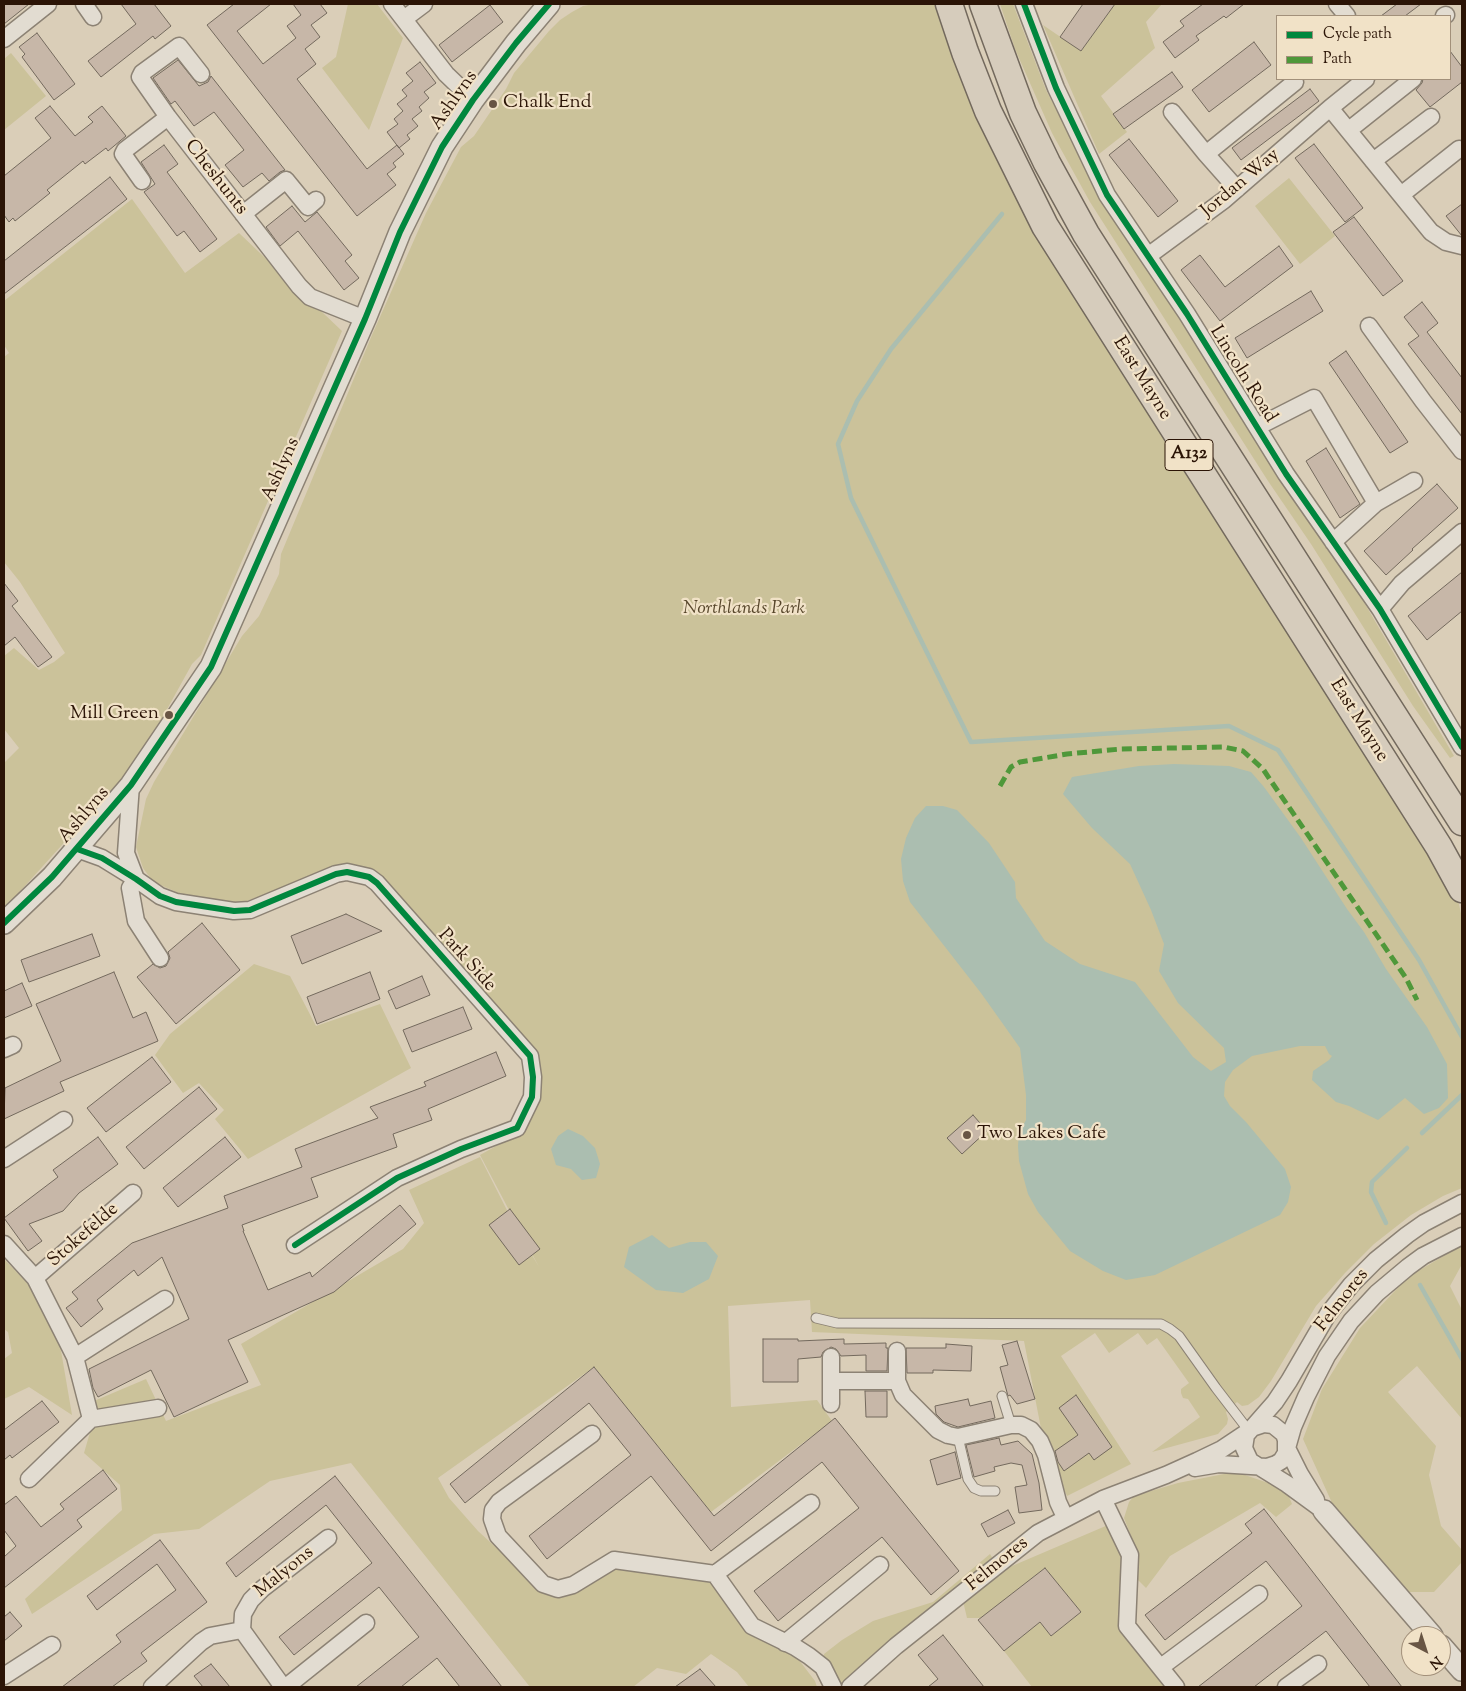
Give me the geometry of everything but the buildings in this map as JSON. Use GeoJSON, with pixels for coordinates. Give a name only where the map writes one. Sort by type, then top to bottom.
{"type":"FeatureCollection","features":[{"type":"Feature","properties":{"kind":"main road","name":"East Mayne"},"geometry":{"type":"LineString","coordinates":[[949,4],[988,111],[1045,226],[1439,847],[1462,889]]}},
{"type":"Feature","properties":{"kind":"main road","name":"East Mayne"},"geometry":{"type":"LineString","coordinates":[[983,4],[1023,113],[1047,163],[1086,234],[1462,822]]}},
{"type":"Feature","properties":{"kind":"street"},"geometry":{"type":"LineString","coordinates":[[4,38],[48,4]]}},
{"type":"Feature","properties":{"kind":"street"},"geometry":{"type":"LineString","coordinates":[[392,4],[446,74],[472,100]]}},
{"type":"Feature","properties":{"kind":"street"},"geometry":{"type":"LineString","coordinates":[[404,19],[424,4]]}},
{"type":"Feature","properties":{"kind":"street","name":"Ashlyns"},"geometry":{"type":"LineString","coordinates":[[5,920],[52,877],[131,785],[211,667],[365,319],[400,232],[442,147],[472,100],[549,4]]}},
{"type":"Feature","properties":{"kind":"street","name":"Lincoln Road"},"geometry":{"type":"LineString","coordinates":[[1024,4],[1056,88],[1107,195],[1188,314],[1286,474],[1380,609],[1459,736]]}},
{"type":"Feature","properties":{"kind":"street","name":"Cheshunts"},"geometry":{"type":"LineString","coordinates":[[201,74],[179,46],[142,73],[140,77],[168,117],[299,286],[310,297],[365,319]]}},
{"type":"Feature","properties":{"kind":"street","name":"Jordan Way"},"geometry":{"type":"LineString","coordinates":[[1148,256],[1224,200],[1365,80]]}},
{"type":"Feature","properties":{"kind":"street"},"geometry":{"type":"LineString","coordinates":[[1348,130],[1412,80]]}},
{"type":"Feature","properties":{"kind":"street"},"geometry":{"type":"LineString","coordinates":[[1206,154],[1295,82]]}},
{"type":"Feature","properties":{"kind":"street"},"geometry":{"type":"LineString","coordinates":[[1330,108],[1431,232],[1446,242],[1462,246]]}},
{"type":"Feature","properties":{"kind":"street"},"geometry":{"type":"LineString","coordinates":[[1172,112],[1237,189]]}},
{"type":"Feature","properties":{"kind":"street"},"geometry":{"type":"LineString","coordinates":[[142,181],[123,154],[124,150],[168,117]]}},
{"type":"Feature","properties":{"kind":"street"},"geometry":{"type":"LineString","coordinates":[[1373,161],[1431,117]]}},
{"type":"Feature","properties":{"kind":"street"},"geometry":{"type":"LineString","coordinates":[[1400,195],[1459,149]]}},
{"type":"Feature","properties":{"kind":"street"},"geometry":{"type":"LineString","coordinates":[[243,214],[286,180],[308,207],[316,200]]}},
{"type":"Feature","properties":{"kind":"street"},"geometry":{"type":"LineString","coordinates":[[1369,326],[1462,452]]}},
{"type":"Feature","properties":{"kind":"street"},"geometry":{"type":"LineString","coordinates":[[1257,427],[1314,398],[1376,503]]}},
{"type":"Feature","properties":{"kind":"street"},"geometry":{"type":"LineString","coordinates":[[1333,542],[1376,503],[1414,481]]}},
{"type":"Feature","properties":{"kind":"street"},"geometry":{"type":"LineString","coordinates":[[1380,609],[1402,583],[1462,532]]}},
{"type":"Feature","properties":{"kind":"street"},"geometry":{"type":"LineString","coordinates":[[131,785],[126,853],[136,878],[130,888],[136,921],[160,958]]}},
{"type":"Feature","properties":{"kind":"street","name":"Park Side"},"geometry":{"type":"LineString","coordinates":[[77,849],[102,858],[136,878],[160,896],[176,902],[234,911],[250,910],[336,874],[347,872],[369,877],[530,1056],[533,1077],[532,1097],[518,1128],[461,1149],[397,1178],[295,1245]]}},
{"type":"Feature","properties":{"kind":"street"},"geometry":{"type":"LineString","coordinates":[[4,1159],[64,1120]]}},
{"type":"Feature","properties":{"kind":"street","name":"Stokefelde"},"geometry":{"type":"LineString","coordinates":[[35,1278],[133,1193]]}},
{"type":"Feature","properties":{"kind":"street","name":"Felmores"},"geometry":{"type":"LineString","coordinates":[[850,1687],[896,1646],[1038,1533],[1065,1517],[1103,1499],[1166,1475],[1222,1448],[1251,1430],[1275,1402],[1323,1322],[1351,1285],[1376,1260],[1407,1235],[1432,1218],[1462,1203]]}},
{"type":"Feature","properties":{"kind":"street","name":"Felmores"},"geometry":{"type":"LineString","coordinates":[[1287,1448],[1293,1427],[1306,1397],[1327,1356],[1351,1321],[1377,1293],[1408,1267],[1429,1252],[1462,1236]]}},
{"type":"Feature","properties":{"kind":"street","name":"Stokefelde"},"geometry":{"type":"LineString","coordinates":[[4,1244],[35,1278],[74,1357],[91,1419]]}},
{"type":"Feature","properties":{"kind":"street"},"geometry":{"type":"LineString","coordinates":[[74,1357],[165,1299]]}},
{"type":"Feature","properties":{"kind":"street"},"geometry":{"type":"LineString","coordinates":[[897,1351],[897,1381],[904,1396],[938,1430],[958,1437],[1011,1425],[1021,1425],[1031,1430],[1040,1441],[1046,1456],[1058,1502],[1065,1517]]}},
{"type":"Feature","properties":{"kind":"street"},"geometry":{"type":"LineString","coordinates":[[831,1357],[831,1404]]}},
{"type":"Feature","properties":{"kind":"street"},"geometry":{"type":"LineString","coordinates":[[831,1381],[897,1381]]}},
{"type":"Feature","properties":{"kind":"street"},"geometry":{"type":"LineString","coordinates":[[29,1479],[91,1419],[158,1408]]}},
{"type":"Feature","properties":{"kind":"street"},"geometry":{"type":"LineString","coordinates":[[1324,1511],[1287,1484],[1250,1461],[1244,1448],[1244,1441],[1251,1430],[1264,1424],[1278,1428],[1286,1440],[1287,1448],[1311,1493],[1324,1511],[1423,1626]]}},
{"type":"Feature","properties":{"kind":"street"},"geometry":{"type":"LineString","coordinates":[[592,1434],[499,1502],[493,1510],[492,1519],[498,1536],[542,1584],[551,1588],[558,1589],[573,1585],[614,1560],[715,1574],[811,1503]]}},
{"type":"Feature","properties":{"kind":"street"},"geometry":{"type":"LineString","coordinates":[[1259,1466],[1267,1467],[1281,1461],[1287,1448]]}},
{"type":"Feature","properties":{"kind":"street","name":"Felmores"},"geometry":{"type":"LineString","coordinates":[[1166,1475],[1197,1467],[1220,1464],[1259,1466]]}},
{"type":"Feature","properties":{"kind":"street"},"geometry":{"type":"LineString","coordinates":[[1103,1499],[1130,1554],[1127,1626],[1176,1687]]}},
{"type":"Feature","properties":{"kind":"street","name":"Malyons"},"geometry":{"type":"LineString","coordinates":[[242,1630],[243,1614],[251,1600],[262,1589],[328,1538]]}},
{"type":"Feature","properties":{"kind":"street"},"geometry":{"type":"LineString","coordinates":[[784,1642],[880,1565]]}},
{"type":"Feature","properties":{"kind":"street"},"geometry":{"type":"LineString","coordinates":[[715,1574],[752,1626],[810,1656],[823,1667],[833,1687]]}},
{"type":"Feature","properties":{"kind":"street"},"geometry":{"type":"LineString","coordinates":[[1161,1667],[1258,1594]]}},
{"type":"Feature","properties":{"kind":"street"},"geometry":{"type":"LineString","coordinates":[[286,1687],[366,1623]]}},
{"type":"Feature","properties":{"kind":"street"},"geometry":{"type":"LineString","coordinates":[[152,1687],[210,1636],[242,1630],[283,1687]]}},
{"type":"Feature","properties":{"kind":"street"},"geometry":{"type":"LineString","coordinates":[[4,1676],[52,1645]]}},
{"type":"Feature","properties":{"kind":"street"},"geometry":{"type":"LineString","coordinates":[[1451,1657],[1462,1670]]}},
{"type":"Feature","properties":{"kind":"street"},"geometry":{"type":"LineString","coordinates":[[1286,1687],[1318,1664]]}},
{"type":"Feature","properties":{"kind":"lane"},"geometry":{"type":"LineString","coordinates":[[816,1318],[837,1323],[1161,1324],[1179,1336],[1216,1388],[1251,1430]]}},
{"type":"Feature","properties":{"kind":"lane"},"geometry":{"type":"LineString","coordinates":[[1002,1396],[1011,1425]]}},
{"type":"Feature","properties":{"kind":"lane"},"geometry":{"type":"LineString","coordinates":[[958,1437],[968,1479],[974,1488],[981,1491],[995,1491]]}},
{"type":"Feature","properties":{"kind":"green space"},"geometry":{"type":"Polygon","coordinates":[[[348,4],[377,4],[403,38],[369,130],[322,68],[336,57],[348,4]]]}},
{"type":"Feature","properties":{"kind":"green space","name":"Northlands Park"},"geometry":{"type":"Polygon","coordinates":[[[594,4],[939,4],[964,75],[1458,900],[1462,918],[1462,1188],[1443,1196],[1411,1215],[1374,1244],[1345,1273],[1316,1306],[1271,1381],[1259,1397],[1248,1405],[1242,1406],[1237,1402],[1226,1412],[1227,1424],[1218,1434],[1152,1452],[1200,1417],[1188,1399],[1183,1398],[1181,1393],[1181,1389],[1189,1383],[1157,1338],[1147,1345],[1138,1333],[1109,1353],[1095,1333],[1061,1356],[1131,1464],[1067,1496],[1045,1449],[1024,1341],[812,1332],[810,1300],[728,1306],[731,1407],[817,1400],[832,1421],[711,1512],[594,1367],[438,1478],[449,1498],[478,1531],[548,1595],[575,1589],[614,1560],[715,1574],[754,1630],[789,1647],[815,1681],[817,1687],[749,1687],[737,1672],[711,1654],[686,1674],[657,1668],[633,1687],[530,1687],[351,1463],[270,1481],[199,1529],[154,1534],[32,1614],[25,1599],[122,1510],[120,1485],[84,1453],[91,1429],[94,1401],[146,1379],[166,1421],[261,1385],[241,1344],[403,1249],[424,1223],[409,1190],[480,1157],[515,1226],[539,1267],[480,1155],[521,1132],[540,1076],[384,881],[343,865],[236,905],[181,894],[158,884],[151,879],[143,868],[136,847],[146,799],[154,782],[242,636],[259,616],[279,574],[281,554],[372,335],[426,213],[461,147],[474,136],[506,89],[514,73],[549,31],[572,12],[583,6],[594,4]]]}},
{"type":"Feature","properties":{"kind":"green space"},"geometry":{"type":"Polygon","coordinates":[[[1000,4],[1013,4],[1046,90],[1109,208],[1341,563],[1454,756],[1450,758],[1413,706],[1311,544],[1268,481],[1090,202],[1052,133],[1015,49],[1000,4]]]}},
{"type":"Feature","properties":{"kind":"green space"},"geometry":{"type":"Polygon","coordinates":[[[1115,4],[1162,4],[1146,22],[1155,48],[1101,96],[1127,132],[1099,154],[1043,25],[1081,51],[1115,4]]]}},
{"type":"Feature","properties":{"kind":"green space"},"geometry":{"type":"Polygon","coordinates":[[[11,53],[46,96],[4,130],[4,59],[11,53]]]}},
{"type":"Feature","properties":{"kind":"green space"},"geometry":{"type":"Polygon","coordinates":[[[1289,178],[1335,236],[1300,264],[1255,206],[1289,178]]]}},
{"type":"Feature","properties":{"kind":"green space"},"geometry":{"type":"Polygon","coordinates":[[[132,199],[185,273],[239,233],[342,331],[201,655],[192,664],[139,760],[4,909],[4,763],[19,748],[4,729],[4,656],[14,648],[39,670],[54,662],[65,653],[20,582],[4,562],[4,357],[9,353],[4,345],[4,301],[132,199]]]}},
{"type":"Feature","properties":{"kind":"green space"},"geometry":{"type":"Polygon","coordinates":[[[254,964],[290,976],[316,1026],[380,1004],[411,1068],[248,1159],[215,1119],[224,1110],[199,1083],[183,1093],[155,1055],[170,1034],[254,964]]]}},
{"type":"Feature","properties":{"kind":"green space"},"geometry":{"type":"Polygon","coordinates":[[[1462,1245],[1462,1266],[1450,1286],[1462,1310],[1462,1419],[1417,1366],[1388,1392],[1436,1446],[1429,1475],[1441,1526],[1462,1550],[1462,1562],[1434,1592],[1405,1592],[1333,1505],[1303,1439],[1322,1389],[1360,1328],[1408,1277],[1462,1245]]]}},
{"type":"Feature","properties":{"kind":"green space"},"geometry":{"type":"Polygon","coordinates":[[[4,1259],[29,1285],[59,1339],[72,1415],[29,1387],[4,1399],[4,1359],[12,1353],[8,1332],[4,1329],[4,1259]]]}},
{"type":"Feature","properties":{"kind":"green space"},"geometry":{"type":"Polygon","coordinates":[[[1229,1473],[1242,1474],[1286,1489],[1292,1504],[1276,1517],[1260,1503],[1170,1556],[1146,1588],[1130,1572],[1134,1544],[1124,1518],[1129,1502],[1134,1496],[1178,1483],[1229,1473]]]}},
{"type":"Feature","properties":{"kind":"green space"},"geometry":{"type":"Polygon","coordinates":[[[1108,1525],[1126,1561],[1119,1625],[1168,1687],[1032,1687],[1004,1651],[1040,1622],[1051,1636],[1081,1612],[1045,1568],[981,1618],[967,1618],[963,1601],[1005,1569],[1108,1525]]]}},
{"type":"Feature","properties":{"kind":"green space"},"geometry":{"type":"Polygon","coordinates":[[[990,1554],[995,1562],[849,1681],[838,1687],[823,1667],[824,1654],[842,1640],[873,1621],[933,1602],[990,1554]]]}},
{"type":"Feature","properties":{"kind":"shaded area"},"geometry":{"type":"Polygon","coordinates":[[[1174,764],[1229,766],[1251,772],[1264,787],[1301,838],[1364,932],[1386,969],[1427,1027],[1447,1064],[1448,1098],[1439,1108],[1424,1114],[1405,1098],[1378,1120],[1336,1102],[1312,1080],[1313,1071],[1332,1056],[1325,1046],[1300,1046],[1252,1056],[1233,1070],[1225,1082],[1224,1096],[1230,1106],[1246,1122],[1285,1169],[1291,1187],[1288,1202],[1280,1215],[1155,1275],[1126,1280],[1103,1271],[1070,1251],[1038,1212],[1028,1194],[1019,1161],[1018,1146],[1019,1133],[1026,1120],[1026,1095],[1020,1048],[981,993],[910,902],[903,881],[901,859],[906,838],[915,818],[926,806],[943,806],[957,810],[989,843],[1015,882],[1016,898],[1045,941],[1080,964],[1135,982],[1193,1057],[1211,1071],[1226,1062],[1224,1048],[1178,1003],[1159,971],[1164,944],[1130,864],[1092,828],[1063,794],[1072,777],[1139,766],[1174,764]]]}},
{"type":"Feature","properties":{"kind":"shaded area"},"geometry":{"type":"Polygon","coordinates":[[[568,1129],[583,1136],[595,1148],[600,1164],[596,1178],[582,1180],[571,1169],[556,1165],[551,1149],[558,1136],[568,1129]]]}},
{"type":"Feature","properties":{"kind":"shaded area"},"geometry":{"type":"Polygon","coordinates":[[[652,1235],[669,1248],[690,1242],[706,1242],[718,1256],[709,1279],[683,1293],[656,1290],[624,1267],[629,1247],[652,1235]]]}},
{"type":"Feature","properties":{"kind":"waterway"},"geometry":{"type":"LineString","coordinates":[[1002,214],[891,349],[857,401],[838,444],[851,498],[971,742],[1229,726],[1278,750],[1419,960],[1462,1037]]}},
{"type":"Feature","properties":{"kind":"waterway"},"geometry":{"type":"LineString","coordinates":[[1422,1133],[1462,1095]]}},
{"type":"Feature","properties":{"kind":"waterway"},"geometry":{"type":"LineString","coordinates":[[1386,1223],[1371,1192],[1372,1182],[1407,1148]]}},
{"type":"Feature","properties":{"kind":"waterway"},"geometry":{"type":"LineString","coordinates":[[1420,1285],[1462,1359]]}},
{"type":"Feature","properties":{"kind":"marked path"},"geometry":{"type":"LineString","coordinates":[[1000,786],[1011,767],[1020,762],[1067,754],[1121,749],[1224,747],[1243,751],[1263,769],[1406,978],[1417,1000]]}},
{"type":"Feature","properties":{"kind":"cycle path"},"geometry":{"type":"LineString","coordinates":[[4,923],[52,877],[131,785],[211,667],[365,319],[400,232],[442,147],[473,100],[516,43],[549,4]]}},
{"type":"Feature","properties":{"kind":"cycle path"},"geometry":{"type":"LineString","coordinates":[[1024,4],[1056,88],[1107,195],[1187,314],[1286,474],[1380,609],[1462,747]]}},
{"type":"Feature","properties":{"kind":"cycle path"},"geometry":{"type":"LineString","coordinates":[[77,849],[102,858],[160,896],[176,902],[234,911],[250,910],[336,874],[347,872],[369,877],[377,883],[530,1056],[533,1077],[532,1097],[517,1128],[461,1149],[397,1178],[295,1245]]}},
{"type":"Feature","properties":{"kind":"place","name":"Chalk End"},"geometry":{"type":"Point","coordinates":[493,104]}},
{"type":"Feature","properties":{"kind":"place","name":"Mill Green"},"geometry":{"type":"Point","coordinates":[169,715]}},
{"type":"Feature","properties":{"kind":"place","name":"Two Lakes Cafe"},"geometry":{"type":"Point","coordinates":[967,1135]}}]}
